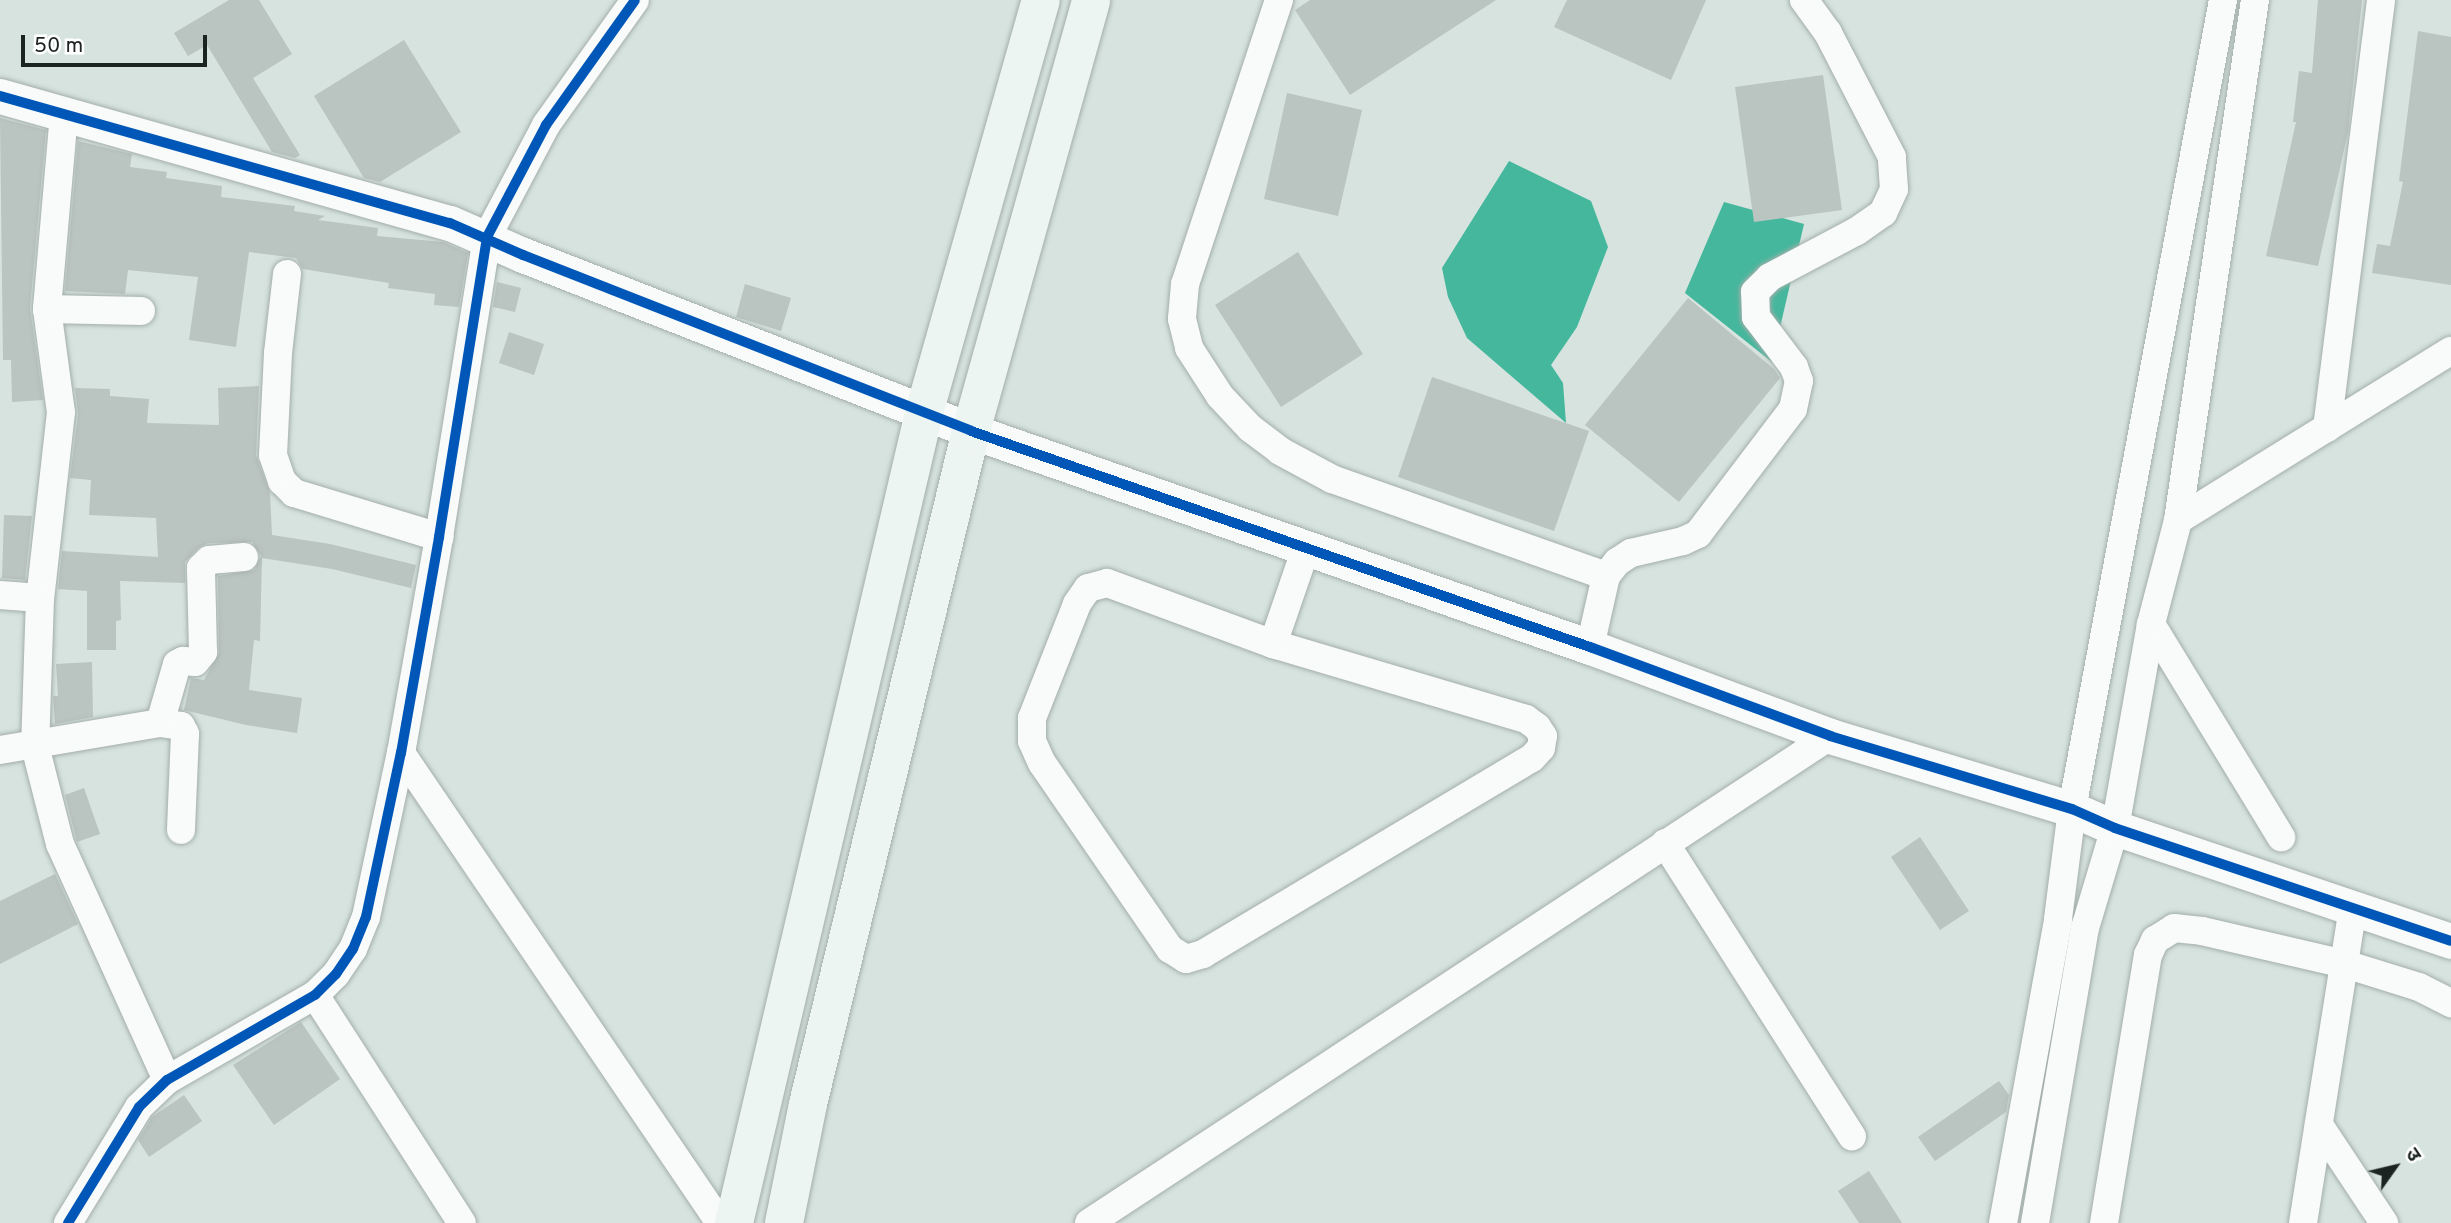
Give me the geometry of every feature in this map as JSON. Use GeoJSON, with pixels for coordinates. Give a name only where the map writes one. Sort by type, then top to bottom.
{"type":"FeatureCollection","features":[{"type":"Feature","properties":{"kind":"main road"},"geometry":{"type":"LineString","coordinates":[[734,1223],[924,413],[1041,0]]}},
{"type":"Feature","properties":{"kind":"main road"},"geometry":{"type":"LineString","coordinates":[[784,1223],[808,1104],[971,431],[1091,0]]}},
{"type":"Feature","properties":{"kind":"street"},"geometry":{"type":"LineString","coordinates":[[68,1223],[115,1142],[139,1107],[167,1080],[315,995],[336,974],[347,958],[366,917],[401,753],[487,237],[546,125],[635,0]]}},
{"type":"Feature","properties":{"kind":"street"},"geometry":{"type":"LineString","coordinates":[[1279,0],[1185,285],[1182,320],[1189,348],[1220,396],[1250,428],[1301,463],[1332,480],[1606,576]]}},
{"type":"Feature","properties":{"kind":"street"},"geometry":{"type":"LineString","coordinates":[[1590,647],[1606,576],[1617,562],[1632,552],[1683,541],[1698,534],[1793,409],[1800,381],[1794,367],[1756,317],[1755,292],[1770,277],[1857,231],[1882,213],[1894,189],[1892,157],[1828,33],[1804,0]]}},
{"type":"Feature","properties":{"kind":"street"},"geometry":{"type":"LineString","coordinates":[[2003,1223],[2058,919],[2072,809],[2129,519],[2223,0]]}},
{"type":"Feature","properties":{"kind":"street"},"geometry":{"type":"LineString","coordinates":[[2035,1223],[2085,928],[2115,828],[2151,624],[2178,520],[2255,0]]}},
{"type":"Feature","properties":{"kind":"street"},"geometry":{"type":"LineString","coordinates":[[2327,428],[2381,0]]}},
{"type":"Feature","properties":{"kind":"street"},"geometry":{"type":"LineString","coordinates":[[0,96],[438,219],[971,431],[1590,647],[1829,736],[2072,809],[2115,828],[2451,941]]}},
{"type":"Feature","properties":{"kind":"street"},"geometry":{"type":"LineString","coordinates":[[64,114],[47,309],[61,412],[40,598],[35,746],[60,844],[167,1080]]}},
{"type":"Feature","properties":{"kind":"street"},"geometry":{"type":"LineString","coordinates":[[287,274],[278,353],[273,455],[282,481],[294,493],[439,537]]}},
{"type":"Feature","properties":{"kind":"street"},"geometry":{"type":"LineString","coordinates":[[47,309],[141,311]]}},
{"type":"Feature","properties":{"kind":"street"},"geometry":{"type":"LineString","coordinates":[[2178,520],[2451,351]]}},
{"type":"Feature","properties":{"kind":"street"},"geometry":{"type":"LineString","coordinates":[[1273,644],[1306,548]]}},
{"type":"Feature","properties":{"kind":"street"},"geometry":{"type":"LineString","coordinates":[[159,723],[177,664],[183,661],[195,662],[203,652],[201,568],[209,560],[244,557]]}},
{"type":"Feature","properties":{"kind":"street"},"geometry":{"type":"LineString","coordinates":[[1107,583],[1273,644],[1526,719],[1537,727],[1543,736],[1541,748],[1532,758],[1227,940],[1203,954],[1186,959],[1170,949],[1042,763],[1032,741],[1032,718],[1077,604],[1088,588],[1107,583]]}},
{"type":"Feature","properties":{"kind":"street"},"geometry":{"type":"LineString","coordinates":[[0,595],[40,598]]}},
{"type":"Feature","properties":{"kind":"street"},"geometry":{"type":"LineString","coordinates":[[2151,624],[2281,837]]}},
{"type":"Feature","properties":{"kind":"street"},"geometry":{"type":"LineString","coordinates":[[0,750],[159,723],[181,726],[185,734],[181,830]]}},
{"type":"Feature","properties":{"kind":"street"},"geometry":{"type":"LineString","coordinates":[[1089,1223],[1119,1214],[1665,843],[1829,736]]}},
{"type":"Feature","properties":{"kind":"street"},"geometry":{"type":"LineString","coordinates":[[401,753],[720,1223]]}},
{"type":"Feature","properties":{"kind":"street"},"geometry":{"type":"LineString","coordinates":[[1665,843],[1852,1137]]}},
{"type":"Feature","properties":{"kind":"street"},"geometry":{"type":"LineString","coordinates":[[2302,1223],[2353,908]]}},
{"type":"Feature","properties":{"kind":"street"},"geometry":{"type":"LineString","coordinates":[[2104,1223],[2148,955],[2155,940],[2174,928],[2202,931],[2345,964],[2419,986],[2451,1003]]}},
{"type":"Feature","properties":{"kind":"street"},"geometry":{"type":"LineString","coordinates":[[315,995],[462,1223]]}},
{"type":"Feature","properties":{"kind":"street"},"geometry":{"type":"LineString","coordinates":[[2319,1125],[2384,1223]]}},
{"type":"Feature","properties":{"kind":"shaded area"},"geometry":{"type":"Polygon","coordinates":[[[1509,161],[1591,201],[1608,247],[1577,327],[1551,365],[1563,383],[1566,423],[1467,338],[1448,297],[1442,268],[1509,161]]]}},
{"type":"Feature","properties":{"kind":"shaded area"},"geometry":{"type":"Polygon","coordinates":[[[1724,202],[1804,224],[1772,362],[1685,293],[1724,202]]]}},
{"type":"Feature","properties":{"kind":"building"},"geometry":{"type":"Polygon","coordinates":[[[229,0],[259,0],[292,54],[253,78],[300,155],[295,158],[272,152],[207,45],[188,56],[174,33],[229,0]]]}},
{"type":"Feature","properties":{"kind":"building"},"geometry":{"type":"Polygon","coordinates":[[[1310,0],[1496,0],[1350,95],[1295,10],[1310,0]]]}},
{"type":"Feature","properties":{"kind":"building"},"geometry":{"type":"Polygon","coordinates":[[[1567,0],[1706,0],[1671,80],[1554,27],[1567,0]]]}},
{"type":"Feature","properties":{"kind":"building"},"geometry":{"type":"Polygon","coordinates":[[[2318,0],[2362,0],[2348,132],[2318,266],[2266,256],[2296,122],[2293,122],[2299,71],[2312,73],[2318,0]]]}},
{"type":"Feature","properties":{"kind":"building"},"geometry":{"type":"Polygon","coordinates":[[[2418,31],[2451,37],[2451,285],[2372,273],[2377,244],[2390,246],[2403,182],[2399,181],[2418,31]]]}},
{"type":"Feature","properties":{"kind":"building"},"geometry":{"type":"Polygon","coordinates":[[[404,40],[461,132],[380,182],[364,178],[314,96],[404,40]]]}},
{"type":"Feature","properties":{"kind":"building"},"geometry":{"type":"Polygon","coordinates":[[[1823,75],[1842,210],[1754,222],[1735,87],[1823,75]]]}},
{"type":"Feature","properties":{"kind":"building"},"geometry":{"type":"Polygon","coordinates":[[[1287,93],[1362,110],[1338,216],[1264,199],[1287,93]]]}},
{"type":"Feature","properties":{"kind":"building"},"geometry":{"type":"Polygon","coordinates":[[[0,118],[46,130],[30,308],[43,400],[12,402],[11,360],[3,360],[0,118]]]}},
{"type":"Feature","properties":{"kind":"building"},"geometry":{"type":"Polygon","coordinates":[[[78,141],[132,154],[130,167],[167,172],[166,178],[222,186],[221,197],[295,206],[294,211],[325,216],[318,220],[378,228],[377,236],[443,242],[468,253],[459,307],[434,305],[435,294],[388,288],[389,283],[303,269],[296,258],[249,252],[236,347],[189,340],[198,277],[128,270],[125,294],[65,291],[78,141]]]}},
{"type":"Feature","properties":{"kind":"building"},"geometry":{"type":"Polygon","coordinates":[[[1298,252],[1363,354],[1281,407],[1215,305],[1298,252]]]}},
{"type":"Feature","properties":{"kind":"building"},"geometry":{"type":"Polygon","coordinates":[[[497,282],[521,288],[515,312],[493,307],[497,282]]]}},
{"type":"Feature","properties":{"kind":"building"},"geometry":{"type":"Polygon","coordinates":[[[745,284],[791,298],[781,331],[736,317],[745,284]]]}},
{"type":"Feature","properties":{"kind":"building"},"geometry":{"type":"Polygon","coordinates":[[[1688,298],[1774,369],[1780,378],[1679,502],[1585,425],[1688,298]]]}},
{"type":"Feature","properties":{"kind":"building"},"geometry":{"type":"Polygon","coordinates":[[[509,332],[544,344],[534,375],[499,363],[509,332]]]}},
{"type":"Feature","properties":{"kind":"building"},"geometry":{"type":"Polygon","coordinates":[[[1432,377],[1589,431],[1554,531],[1398,477],[1432,377]]]}},
{"type":"Feature","properties":{"kind":"building"},"geometry":{"type":"Polygon","coordinates":[[[259,386],[256,455],[270,493],[272,535],[330,544],[416,565],[411,588],[332,569],[262,558],[260,641],[254,640],[249,690],[302,698],[297,733],[246,725],[184,710],[191,678],[204,680],[219,653],[218,576],[254,570],[261,556],[252,542],[208,543],[198,548],[185,562],[185,583],[120,581],[121,620],[116,621],[116,650],[87,650],[87,591],[58,589],[62,551],[158,557],[156,518],[89,515],[91,480],[70,478],[78,414],[75,388],[110,389],[110,396],[149,399],[147,423],[219,425],[218,388],[259,386]]]}},
{"type":"Feature","properties":{"kind":"building"},"geometry":{"type":"Polygon","coordinates":[[[4,515],[32,516],[25,580],[2,578],[4,515]]]}},
{"type":"Feature","properties":{"kind":"building"},"geometry":{"type":"Polygon","coordinates":[[[92,662],[93,717],[55,724],[53,696],[58,696],[56,664],[92,662]]]}},
{"type":"Feature","properties":{"kind":"building"},"geometry":{"type":"Polygon","coordinates":[[[84,788],[100,834],[77,842],[65,795],[84,788]]]}},
{"type":"Feature","properties":{"kind":"building"},"geometry":{"type":"Polygon","coordinates":[[[1920,837],[1969,911],[1940,930],[1891,857],[1920,837]]]}},
{"type":"Feature","properties":{"kind":"building"},"geometry":{"type":"Polygon","coordinates":[[[55,874],[78,924],[0,964],[0,901],[55,874]]]}},
{"type":"Feature","properties":{"kind":"building"},"geometry":{"type":"Polygon","coordinates":[[[301,1022],[340,1079],[274,1125],[233,1065],[301,1022]]]}},
{"type":"Feature","properties":{"kind":"building"},"geometry":{"type":"Polygon","coordinates":[[[1999,1081],[2009,1095],[2006,1112],[1935,1161],[1918,1137],[1999,1081]]]}},
{"type":"Feature","properties":{"kind":"building"},"geometry":{"type":"Polygon","coordinates":[[[184,1095],[202,1121],[149,1157],[138,1140],[152,1117],[184,1095]]]}},
{"type":"Feature","properties":{"kind":"building"},"geometry":{"type":"Polygon","coordinates":[[[1869,1171],[1902,1223],[1859,1223],[1838,1191],[1869,1171]]]}},
{"type":"Feature","properties":{"kind":"cycle path"},"geometry":{"type":"LineString","coordinates":[[68,1223],[139,1107],[167,1080],[315,995],[336,974],[353,949],[366,917],[401,753],[487,237],[546,125],[635,0]]}},
{"type":"Feature","properties":{"kind":"cycle path"},"geometry":{"type":"LineString","coordinates":[[0,96],[450,223],[523,255],[971,431],[1590,647],[1830,736],[2072,809],[2115,828],[2451,941]]}}]}
